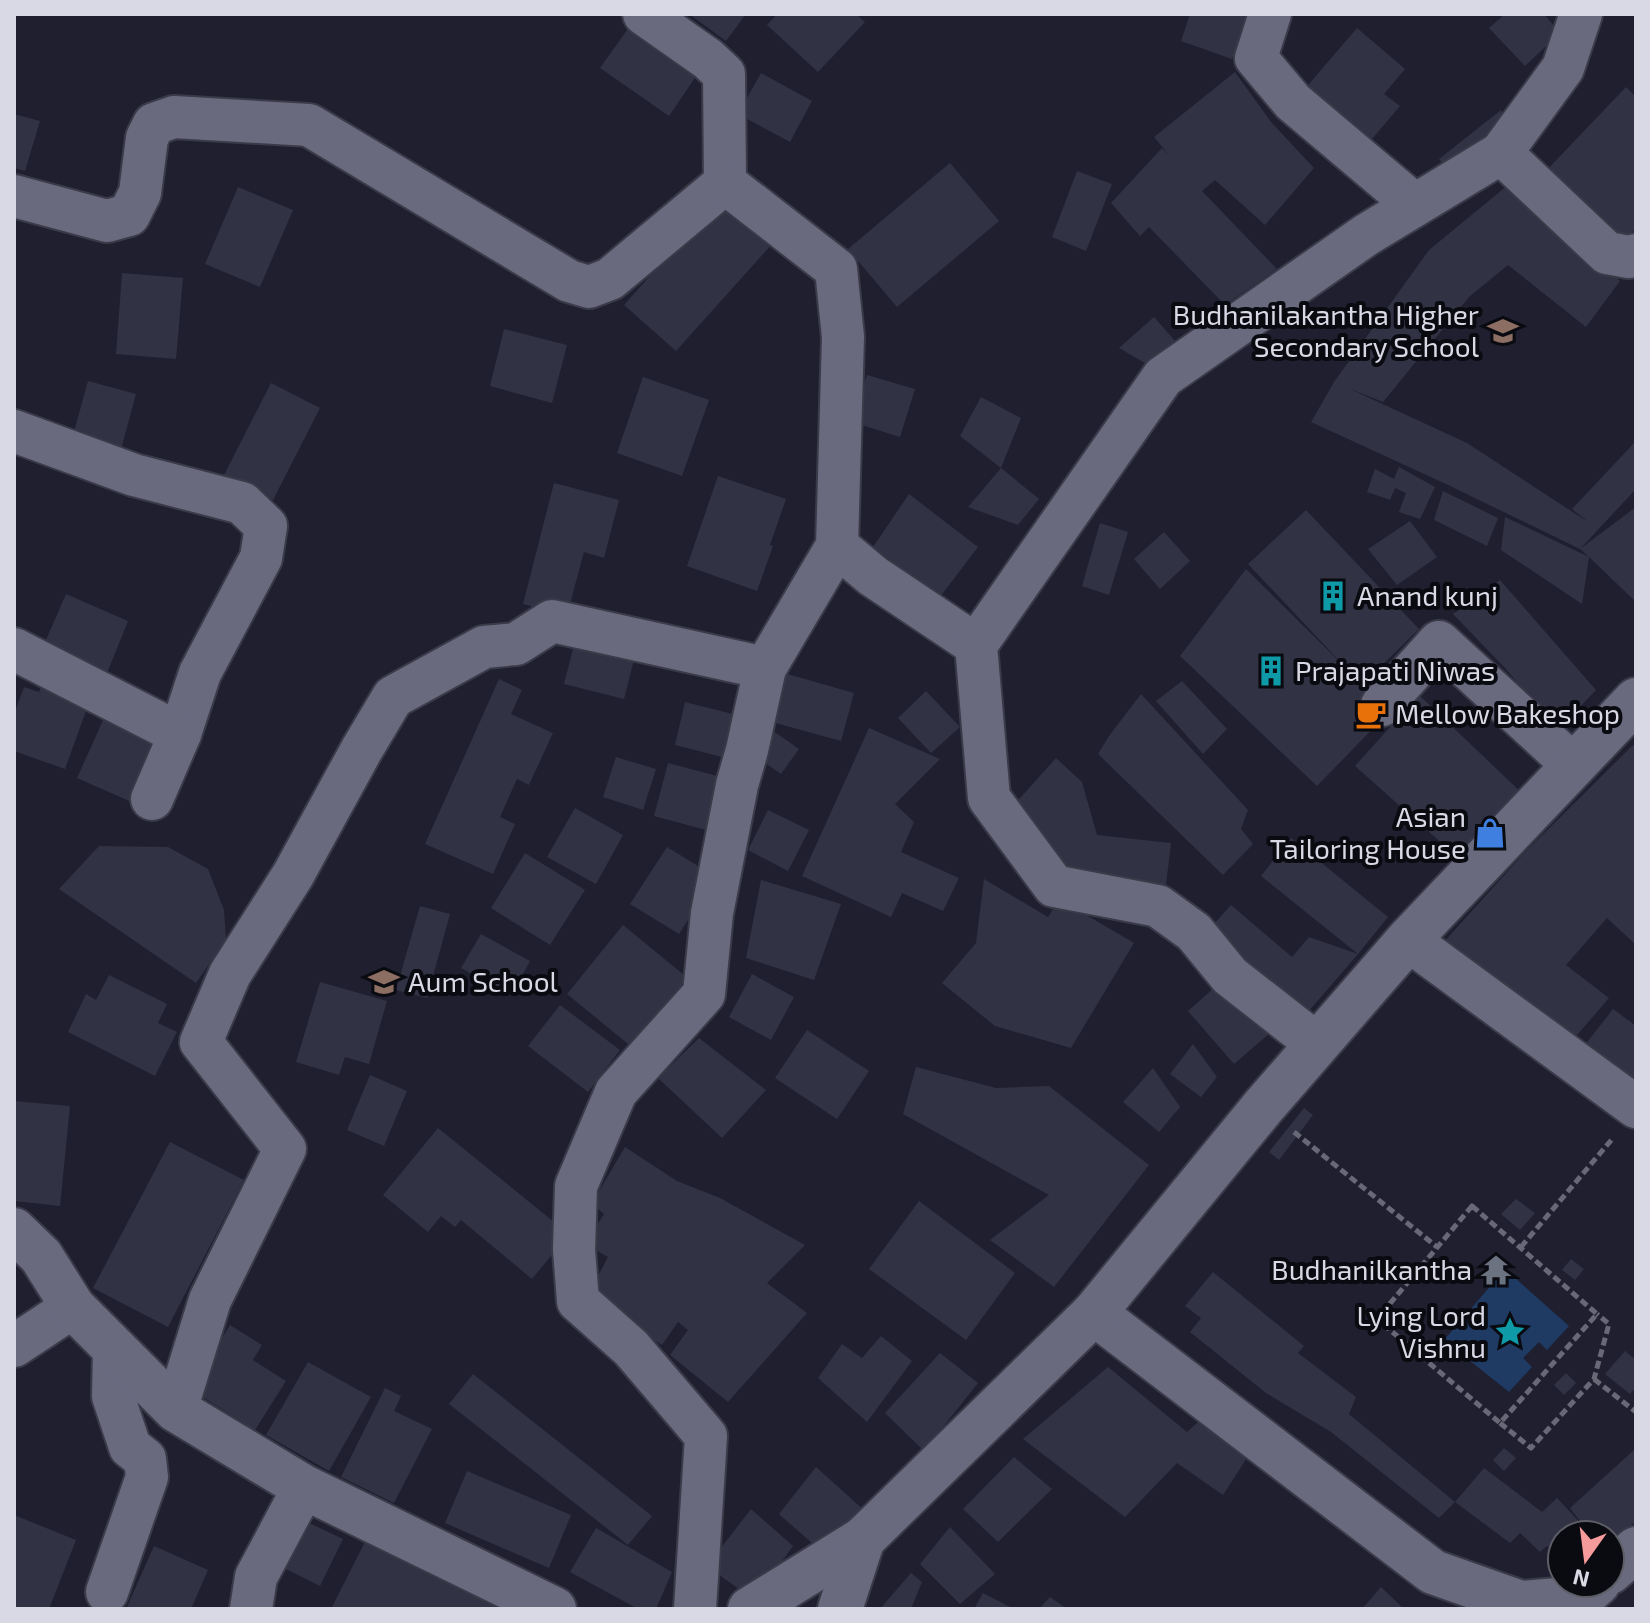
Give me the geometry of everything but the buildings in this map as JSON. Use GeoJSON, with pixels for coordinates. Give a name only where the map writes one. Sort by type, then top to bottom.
{"type":"FeatureCollection","features":[{"type":"Feature","properties":{"kind":"street"},"geometry":{"type":"LineString","coordinates":[[644,14],[724,74],[725,183]]}},
{"type":"Feature","properties":{"kind":"street"},"geometry":{"type":"LineString","coordinates":[[1270,14],[1256,58],[1293,102],[1415,205]]}},
{"type":"Feature","properties":{"kind":"street"},"geometry":{"type":"LineString","coordinates":[[1317,1044],[1230,976],[1194,932],[1158,906],[1054,886],[989,798],[976,645],[1163,377],[1366,235],[1501,153],[1563,68],[1581,14]]}},
{"type":"Feature","properties":{"kind":"street"},"geometry":{"type":"LineString","coordinates":[[14,196],[107,221],[129,215],[140,193],[147,138],[154,124],[174,117],[309,125],[569,281],[589,287],[610,279],[725,183]]}},
{"type":"Feature","properties":{"kind":"street"},"geometry":{"type":"LineString","coordinates":[[1501,153],[1607,253],[1629,257],[1636,255]]}},
{"type":"Feature","properties":{"kind":"street"},"geometry":{"type":"LineString","coordinates":[[695,1609],[706,1436],[631,1348],[578,1301],[574,1250],[576,1186],[616,1092],[704,994],[712,913],[737,785],[765,668],[837,546],[843,337],[836,269],[725,183]]}},
{"type":"Feature","properties":{"kind":"street"},"geometry":{"type":"LineString","coordinates":[[14,431],[134,475],[242,503],[266,526],[261,558],[200,673],[180,734],[152,799]]}},
{"type":"Feature","properties":{"kind":"street"},"geometry":{"type":"LineString","coordinates":[[837,546],[873,576],[976,645]]}},
{"type":"Feature","properties":{"kind":"street"},"geometry":{"type":"LineString","coordinates":[[176,1410],[210,1300],[285,1149],[201,1042],[230,974],[293,875],[393,697],[484,647],[516,644],[552,621],[765,668]]}},
{"type":"Feature","properties":{"kind":"street"},"geometry":{"type":"LineString","coordinates":[[1382,705],[1439,642],[1573,765]]}},
{"type":"Feature","properties":{"kind":"street"},"geometry":{"type":"LineString","coordinates":[[14,649],[180,734]]}},
{"type":"Feature","properties":{"kind":"street"},"geometry":{"type":"LineString","coordinates":[[750,1609],[863,1539],[1094,1313],[1263,1107],[1408,940],[1636,700]]}},
{"type":"Feature","properties":{"kind":"street"},"geometry":{"type":"LineString","coordinates":[[1408,940],[1625,1122]]}},
{"type":"Feature","properties":{"kind":"street"},"geometry":{"type":"LineString","coordinates":[[14,1230],[41,1256],[73,1307],[176,1410],[304,1487],[554,1609]]}},
{"type":"Feature","properties":{"kind":"street"},"geometry":{"type":"LineString","coordinates":[[14,1346],[73,1307]]}},
{"type":"Feature","properties":{"kind":"street"},"geometry":{"type":"LineString","coordinates":[[1094,1313],[1433,1572],[1521,1603],[1546,1599]]}},
{"type":"Feature","properties":{"kind":"street"},"geometry":{"type":"LineString","coordinates":[[107,1592],[147,1477],[145,1459],[130,1447],[113,1396],[114,1349]]}},
{"type":"Feature","properties":{"kind":"street"},"geometry":{"type":"LineString","coordinates":[[251,1609],[256,1577],[304,1487]]}},
{"type":"Feature","properties":{"kind":"street"},"geometry":{"type":"LineString","coordinates":[[840,1609],[863,1539]]}},
{"type":"Feature","properties":{"kind":"path"},"geometry":{"type":"LineString","coordinates":[[1263,1107],[1437,1247]]}},
{"type":"Feature","properties":{"kind":"path"},"geometry":{"type":"LineString","coordinates":[[1521,1247],[1625,1122]]}},
{"type":"Feature","properties":{"kind":"path"},"geometry":{"type":"LineString","coordinates":[[1472,1206],[1609,1324],[1594,1379],[1531,1448],[1377,1319],[1437,1247],[1472,1206]]}},
{"type":"Feature","properties":{"kind":"path"},"geometry":{"type":"LineString","coordinates":[[1500,1423],[1597,1314]]}},
{"type":"Feature","properties":{"kind":"path"},"geometry":{"type":"LineString","coordinates":[[1594,1379],[1636,1412]]}},
{"type":"Feature","properties":{"kind":"water"},"geometry":{"type":"Polygon","coordinates":[[[1505,1269],[1569,1326],[1547,1350],[1539,1342],[1523,1358],[1532,1367],[1509,1392],[1444,1340],[1505,1269]]]}},
{"type":"Feature","properties":{"kind":"place","name":"Budhanilakantha Higher Secondary School"},"geometry":{"type":"Point","coordinates":[1503,331]}},
{"type":"Feature","properties":{"kind":"place","name":"Anand kunj"},"geometry":{"type":"Point","coordinates":[1333,596]}},
{"type":"Feature","properties":{"kind":"place","name":"Prajapati Niwas"},"geometry":{"type":"Point","coordinates":[1271,671]}},
{"type":"Feature","properties":{"kind":"place","name":"Mellow Bakeshop"},"geometry":{"type":"Point","coordinates":[1371,714]}},
{"type":"Feature","properties":{"kind":"place","name":"Asian Tailoring House"},"geometry":{"type":"Point","coordinates":[1490,833]}},
{"type":"Feature","properties":{"kind":"place","name":"Aum School"},"geometry":{"type":"Point","coordinates":[384,982]}},
{"type":"Feature","properties":{"kind":"place","name":"Budhanilkantha"},"geometry":{"type":"Point","coordinates":[1496,1270]}},
{"type":"Feature","properties":{"kind":"place","name":"Lying Lord Vishnu"},"geometry":{"type":"Point","coordinates":[1510,1332]}}]}
